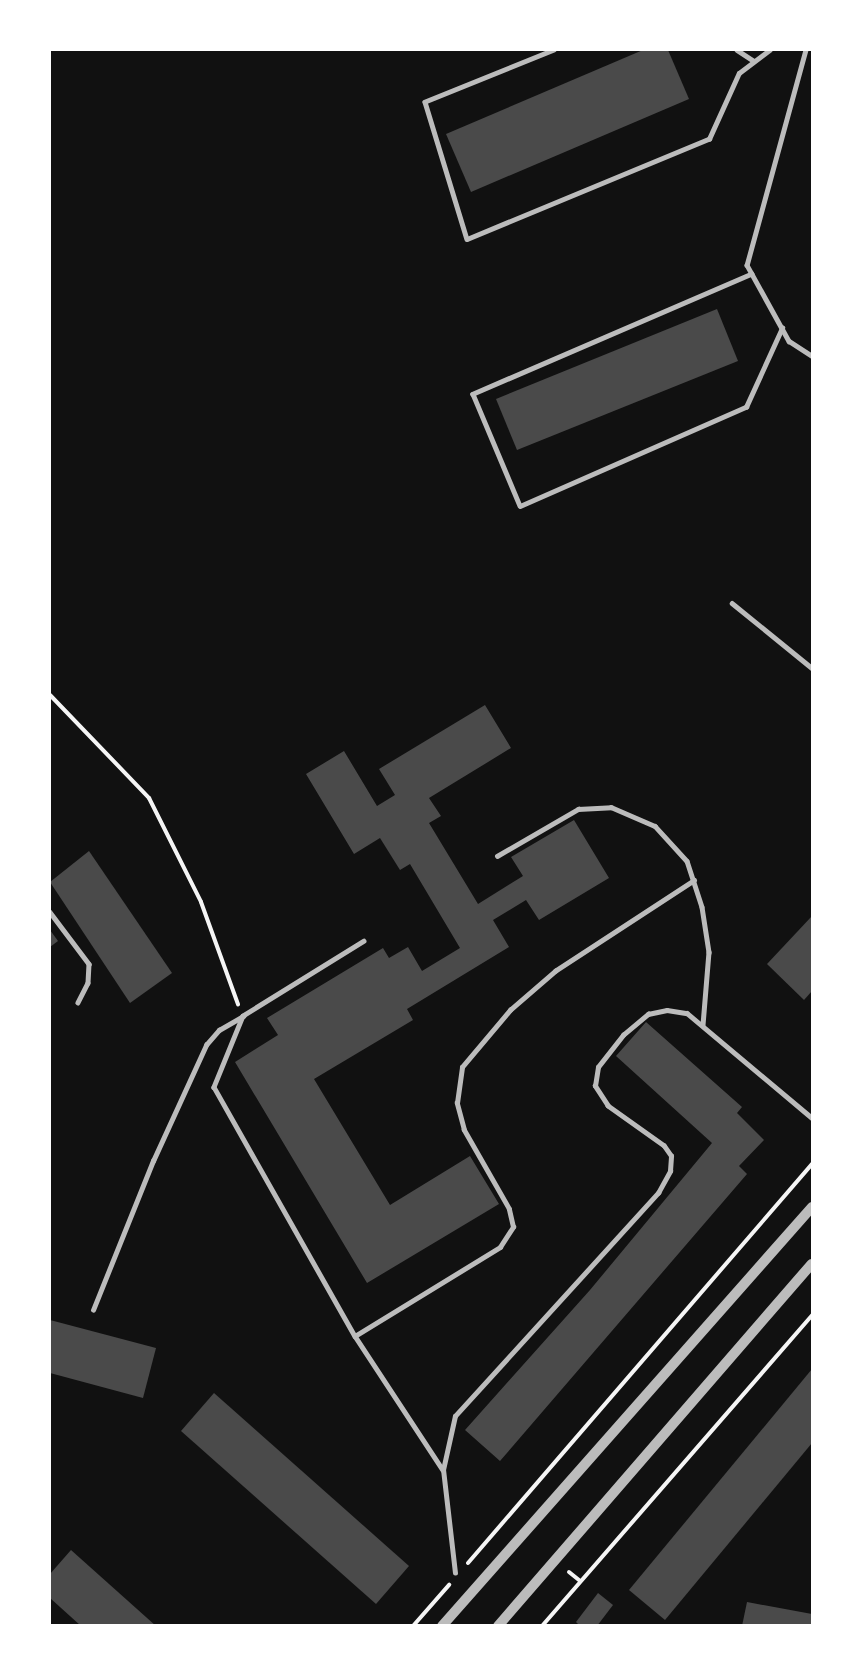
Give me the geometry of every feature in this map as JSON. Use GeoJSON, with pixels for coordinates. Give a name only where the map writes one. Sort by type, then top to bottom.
{"type":"FeatureCollection","features":[{"type":"Feature","properties":{"kind":"street"},"geometry":{"type":"LineString","coordinates":[[442,1626],[813,1207]]}},
{"type":"Feature","properties":{"kind":"street"},"geometry":{"type":"LineString","coordinates":[[498,1626],[813,1264]]}},
{"type":"Feature","properties":{"kind":"lane"},"geometry":{"type":"LineString","coordinates":[[554,50],[425,102],[467,239],[709,140],[739,73],[769,50]]}},
{"type":"Feature","properties":{"kind":"lane"},"geometry":{"type":"LineString","coordinates":[[737,50],[754,62]]}},
{"type":"Feature","properties":{"kind":"lane"},"geometry":{"type":"LineString","coordinates":[[806,50],[747,265],[789,341],[813,356]]}},
{"type":"Feature","properties":{"kind":"lane"},"geometry":{"type":"LineString","coordinates":[[752,274],[473,394],[520,506],[746,407],[782,328]]}},
{"type":"Feature","properties":{"kind":"lane"},"geometry":{"type":"LineString","coordinates":[[732,603],[813,668]]}},
{"type":"Feature","properties":{"kind":"lane"},"geometry":{"type":"LineString","coordinates":[[496,856],[578,809],[611,807],[655,826],[687,861],[694,880],[709,952],[703,1024]]}},
{"type":"Feature","properties":{"kind":"lane"},"geometry":{"type":"LineString","coordinates":[[355,1336],[500,1247],[513,1227],[509,1209],[464,1130],[456,1103],[462,1067],[510,1010],[555,972],[694,880]]}},
{"type":"Feature","properties":{"kind":"lane"},"geometry":{"type":"LineString","coordinates":[[50,912],[89,964],[88,983],[78,1003]]}},
{"type":"Feature","properties":{"kind":"lane"},"geometry":{"type":"LineString","coordinates":[[93,1310],[153,1161],[206,1044],[219,1030],[364,941]]}},
{"type":"Feature","properties":{"kind":"lane"},"geometry":{"type":"LineString","coordinates":[[455,1574],[443,1470],[455,1416],[658,1193],[670,1171],[671,1156],[664,1146],[608,1106],[595,1086],[598,1067],[623,1035],[648,1014],[667,1010],[687,1013],[813,1118]]}},
{"type":"Feature","properties":{"kind":"lane"},"geometry":{"type":"LineString","coordinates":[[243,1016],[214,1087],[355,1336],[443,1470]]}},
{"type":"Feature","properties":{"kind":"path"},"geometry":{"type":"LineString","coordinates":[[50,695],[149,798],[201,902],[243,1016]]}},
{"type":"Feature","properties":{"kind":"path"},"geometry":{"type":"LineString","coordinates":[[465,1567],[813,1164]]}},
{"type":"Feature","properties":{"kind":"path"},"geometry":{"type":"LineString","coordinates":[[542,1626],[813,1315]]}},
{"type":"Feature","properties":{"kind":"path"},"geometry":{"type":"LineString","coordinates":[[413,1626],[451,1582]]}},
{"type":"Feature","properties":{"kind":"building"},"geometry":{"type":"Polygon","coordinates":[[[643,50],[668,50],[689,99],[471,192],[446,134],[643,50]]]}},
{"type":"Feature","properties":{"kind":"building"},"geometry":{"type":"Polygon","coordinates":[[[717,309],[738,361],[517,450],[496,399],[717,309]]]}},
{"type":"Feature","properties":{"kind":"building"},"geometry":{"type":"Polygon","coordinates":[[[485,705],[511,748],[429,798],[441,816],[429,823],[478,904],[523,876],[511,857],[574,820],[609,878],[539,920],[526,900],[493,920],[509,947],[407,1009],[413,1020],[314,1079],[390,1205],[470,1156],[499,1204],[367,1283],[235,1062],[278,1035],[267,1018],[383,948],[389,958],[408,947],[422,971],[460,948],[410,864],[400,870],[380,838],[354,854],[306,774],[344,751],[377,806],[395,795],[379,769],[485,705]]]}},
{"type":"Feature","properties":{"kind":"building"},"geometry":{"type":"Polygon","coordinates":[[[89,851],[172,973],[130,1003],[50,882],[89,851]]]}},
{"type":"Feature","properties":{"kind":"building"},"geometry":{"type":"Polygon","coordinates":[[[812,916],[812,991],[804,1000],[767,964],[812,916]]]}},
{"type":"Feature","properties":{"kind":"building"},"geometry":{"type":"Polygon","coordinates":[[[50,930],[58,941],[50,947],[50,930]]]}},
{"type":"Feature","properties":{"kind":"building"},"geometry":{"type":"Polygon","coordinates":[[[646,1022],[742,1107],[737,1113],[764,1140],[739,1166],[747,1174],[500,1461],[465,1430],[590,1290],[712,1143],[616,1056],[646,1022]]]}},
{"type":"Feature","properties":{"kind":"building"},"geometry":{"type":"Polygon","coordinates":[[[50,1320],[156,1348],[143,1398],[50,1373],[50,1320]]]}},
{"type":"Feature","properties":{"kind":"building"},"geometry":{"type":"Polygon","coordinates":[[[812,1369],[812,1443],[665,1620],[629,1590],[812,1369]]]}},
{"type":"Feature","properties":{"kind":"building"},"geometry":{"type":"Polygon","coordinates":[[[214,1393],[409,1566],[376,1604],[181,1431],[214,1393]]]}},
{"type":"Feature","properties":{"kind":"building"},"geometry":{"type":"Polygon","coordinates":[[[71,1550],[156,1626],[81,1626],[50,1598],[50,1574],[71,1550]]]}},
{"type":"Feature","properties":{"kind":"building"},"geometry":{"type":"Polygon","coordinates":[[[598,1593],[613,1605],[597,1626],[580,1626],[576,1622],[598,1593]]]}},
{"type":"Feature","properties":{"kind":"building"},"geometry":{"type":"Polygon","coordinates":[[[747,1602],[812,1614],[812,1626],[742,1626],[747,1602]]]}}]}
